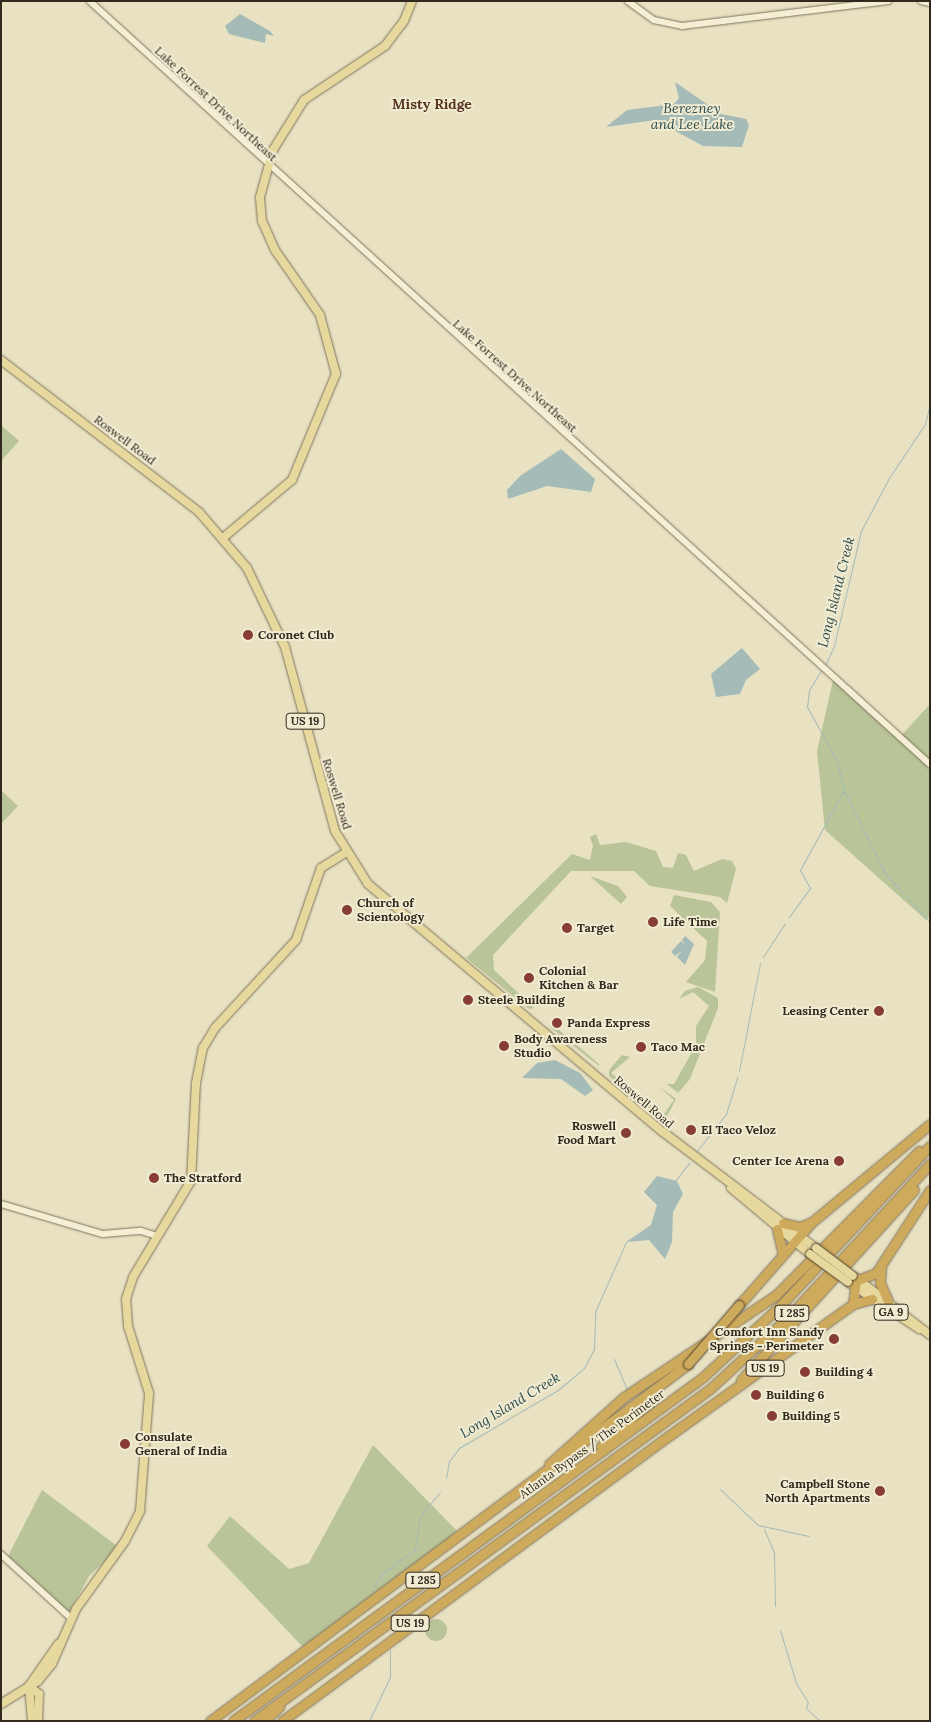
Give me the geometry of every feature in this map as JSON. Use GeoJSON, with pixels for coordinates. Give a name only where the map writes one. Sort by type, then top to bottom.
{"type":"FeatureCollection","features":[{"type":"Feature","properties":{"kind":"highway"},"geometry":{"type":"LineString","coordinates":[[569,1476],[688,1364],[782,1251],[798,1240],[812,1222],[930,1124]]}},
{"type":"Feature","properties":{"kind":"highway"},"geometry":{"type":"LineString","coordinates":[[516,1495],[624,1397],[776,1295],[902,1164],[930,1145]]}},
{"type":"Feature","properties":{"kind":"highway","name":"Atlanta Bypass / The Perimeter"},"geometry":{"type":"LineString","coordinates":[[233,1721],[681,1394],[745,1340],[930,1145]]}},
{"type":"Feature","properties":{"kind":"highway"},"geometry":{"type":"LineString","coordinates":[[727,1394],[835,1281],[930,1165]]}},
{"type":"Feature","properties":{"kind":"highway","name":"Atlanta Bypass / The Perimeter"},"geometry":{"type":"LineString","coordinates":[[254,1721],[711,1388],[790,1315],[930,1165]]}},
{"type":"Feature","properties":{"kind":"highway"},"geometry":{"type":"LineString","coordinates":[[872,1299],[852,1304],[855,1281],[882,1263],[930,1190]]}},
{"type":"Feature","properties":{"kind":"highway"},"geometry":{"type":"LineString","coordinates":[[782,1251],[780,1226],[800,1226],[812,1222]]}},
{"type":"Feature","properties":{"kind":"highway"},"geometry":{"type":"LineString","coordinates":[[882,1263],[880,1283],[888,1301]]}},
{"type":"Feature","properties":{"kind":"highway","name":"US 19"},"geometry":{"type":"LineString","coordinates":[[282,1721],[852,1304]]}},
{"type":"Feature","properties":{"kind":"highway"},"geometry":{"type":"LineString","coordinates":[[210,1721],[516,1495],[688,1364]]}},
{"type":"Feature","properties":{"kind":"highway"},"geometry":{"type":"LineString","coordinates":[[264,1721],[324,1669]]}},
{"type":"Feature","properties":{"kind":"highway"},"geometry":{"type":"LineString","coordinates":[[204,1721],[274,1675]]}},
{"type":"Feature","properties":{"kind":"main road"},"geometry":{"type":"LineString","coordinates":[[224,538],[292,480],[336,374],[320,314],[265,231],[260,204],[268,166],[283,129],[304,100],[385,46],[404,21],[412,1]]}},
{"type":"Feature","properties":{"kind":"main road","name":"Roswell Road"},"geometry":{"type":"LineString","coordinates":[[1,360],[176,493],[224,538],[258,587],[280,634],[331,821],[346,853],[389,903],[780,1226],[855,1281],[888,1301],[928,1334]]}},
{"type":"Feature","properties":{"kind":"main road"},"geometry":{"type":"LineString","coordinates":[[1,1704],[29,1686],[52,1664],[59,1643],[71,1618],[129,1535],[143,1500],[149,1393],[126,1306],[133,1277],[157,1236],[181,1203],[193,1174],[197,1072],[207,1039],[293,944],[305,923],[322,868],[346,853]]}},
{"type":"Feature","properties":{"kind":"main road","name":"Roswell Road"},"geometry":{"type":"LineString","coordinates":[[855,1281],[872,1299],[928,1334]]}},
{"type":"Feature","properties":{"kind":"main road"},"geometry":{"type":"LineString","coordinates":[[29,1686],[32,1721]]}},
{"type":"Feature","properties":{"kind":"main road"},"geometry":{"type":"LineString","coordinates":[[29,1686],[39,1694],[38,1721]]}},
{"type":"Feature","properties":{"kind":"street","name":"Lake Forrest Drive Northeast"},"geometry":{"type":"LineString","coordinates":[[90,1],[268,166],[930,764]]}},
{"type":"Feature","properties":{"kind":"street"},"geometry":{"type":"LineString","coordinates":[[628,1],[654,20],[682,26],[888,1]]}},
{"type":"Feature","properties":{"kind":"street"},"geometry":{"type":"LineString","coordinates":[[921,1],[930,3]]}},
{"type":"Feature","properties":{"kind":"street"},"geometry":{"type":"LineString","coordinates":[[1,1204],[104,1234],[141,1231],[157,1236]]}},
{"type":"Feature","properties":{"kind":"street"},"geometry":{"type":"LineString","coordinates":[[1,1554],[71,1618]]}},
{"type":"Feature","properties":{"kind":"green space"},"geometry":{"type":"Polygon","coordinates":[[[1,425],[19,441],[1,461],[1,425]]]}},
{"type":"Feature","properties":{"kind":"green space"},"geometry":{"type":"Polygon","coordinates":[[[834,676],[900,737],[930,704],[930,916],[926,920],[825,830],[817,751],[834,676]]]}},
{"type":"Feature","properties":{"kind":"green space"},"geometry":{"type":"Polygon","coordinates":[[[3,792],[18,806],[1,824],[1,793],[3,792]]]}},
{"type":"Feature","properties":{"kind":"green space"},"geometry":{"type":"Polygon","coordinates":[[[596,834],[600,845],[626,842],[656,851],[663,867],[673,868],[678,853],[686,855],[694,871],[722,859],[732,861],[736,869],[727,903],[720,897],[650,886],[634,871],[571,871],[493,955],[494,970],[534,1008],[529,1009],[466,958],[572,854],[590,860],[593,846],[590,837],[596,834]]]}},
{"type":"Feature","properties":{"kind":"green space"},"geometry":{"type":"Polygon","coordinates":[[[590,876],[618,886],[627,897],[621,904],[590,876]]]}},
{"type":"Feature","properties":{"kind":"green space"},"geometry":{"type":"Polygon","coordinates":[[[674,895],[711,902],[720,912],[715,992],[686,982],[705,960],[707,941],[670,906],[674,895]]]}},
{"type":"Feature","properties":{"kind":"green space"},"geometry":{"type":"Polygon","coordinates":[[[698,987],[718,998],[718,1008],[690,1079],[678,1093],[667,1084],[674,1084],[696,1045],[696,1026],[709,1006],[693,992],[679,999],[685,991],[698,987]]]}},
{"type":"Feature","properties":{"kind":"green space"},"geometry":{"type":"Polygon","coordinates":[[[552,1024],[599,1064],[599,1066],[551,1028],[552,1024]]]}},
{"type":"Feature","properties":{"kind":"green space"},"geometry":{"type":"Polygon","coordinates":[[[622,1055],[630,1057],[611,1073],[640,1094],[662,1117],[674,1100],[657,1085],[676,1099],[665,1120],[655,1118],[609,1076],[609,1070],[622,1055]]]}},
{"type":"Feature","properties":{"kind":"green space"},"geometry":{"type":"Polygon","coordinates":[[[373,1445],[460,1534],[303,1647],[207,1546],[230,1516],[289,1569],[309,1563],[373,1445]]]}},
{"type":"Feature","properties":{"kind":"green space"},"geometry":{"type":"Polygon","coordinates":[[[42,1490],[120,1548],[89,1576],[69,1613],[25,1572],[5,1562],[42,1490]]]}},
{"type":"Feature","properties":{"kind":"green space"},"geometry":{"type":"Polygon","coordinates":[[[436,1619],[446,1626],[447,1630],[440,1640],[436,1641],[426,1634],[425,1630],[432,1620],[436,1619]]]}},
{"type":"Feature","properties":{"kind":"water"},"geometry":{"type":"Polygon","coordinates":[[[240,14],[270,31],[274,36],[266,34],[265,43],[229,34],[225,26],[240,14]]]}},
{"type":"Feature","properties":{"kind":"water","name":"Berezney and Lee Lake"},"geometry":{"type":"Polygon","coordinates":[[[675,82],[721,114],[746,119],[749,125],[742,147],[703,146],[655,120],[606,127],[627,110],[674,104],[679,98],[675,82]]]}},
{"type":"Feature","properties":{"kind":"water"},"geometry":{"type":"Polygon","coordinates":[[[561,449],[595,479],[591,492],[547,486],[508,499],[507,490],[520,476],[561,449]]]}},
{"type":"Feature","properties":{"kind":"water"},"geometry":{"type":"Polygon","coordinates":[[[742,648],[760,669],[746,680],[740,694],[716,697],[711,674],[742,648]]]}},
{"type":"Feature","properties":{"kind":"water"},"geometry":{"type":"Polygon","coordinates":[[[685,936],[694,944],[685,965],[677,957],[682,951],[675,956],[671,952],[681,941],[686,945],[682,940],[685,936]]]}},
{"type":"Feature","properties":{"kind":"water"},"geometry":{"type":"Polygon","coordinates":[[[555,1060],[580,1073],[593,1090],[585,1096],[561,1079],[522,1078],[537,1063],[555,1060]]]}},
{"type":"Feature","properties":{"kind":"water"},"geometry":{"type":"Polygon","coordinates":[[[657,1176],[677,1181],[683,1194],[673,1212],[672,1242],[665,1259],[649,1240],[626,1242],[651,1225],[657,1205],[644,1192],[657,1176]]]}},
{"type":"Feature","properties":{"kind":"waterway","name":"Long Island Creek"},"geometry":{"type":"LineString","coordinates":[[825,666],[834,646],[861,531],[889,478],[925,424],[930,404]]}},
{"type":"Feature","properties":{"kind":"waterway","name":"Long Island Creek"},"geometry":{"type":"LineString","coordinates":[[789,917],[810,888],[800,870],[844,790],[836,759],[807,707],[809,690],[822,669]]}},
{"type":"Feature","properties":{"kind":"waterway"},"geometry":{"type":"LineString","coordinates":[[844,790],[886,875],[930,922]]}},
{"type":"Feature","properties":{"kind":"waterway","name":"Long Island Creek"},"geometry":{"type":"LineString","coordinates":[[763,957],[785,923]]}},
{"type":"Feature","properties":{"kind":"waterway","name":"Long Island Creek"},"geometry":{"type":"LineString","coordinates":[[739,1071],[760,963]]}},
{"type":"Feature","properties":{"kind":"waterway","name":"Long Island Creek"},"geometry":{"type":"LineString","coordinates":[[697,1151],[726,1114],[737,1077]]}},
{"type":"Feature","properties":{"kind":"waterway","name":"Long Island Creek"},"geometry":{"type":"LineString","coordinates":[[675,1181],[689,1163]]}},
{"type":"Feature","properties":{"kind":"waterway","name":"Long Island Creek"},"geometry":{"type":"LineString","coordinates":[[446,1478],[449,1461],[459,1448],[558,1390],[584,1368],[594,1349],[595,1312],[626,1242]]}},
{"type":"Feature","properties":{"kind":"waterway"},"geometry":{"type":"LineString","coordinates":[[614,1359],[627,1389]]}},
{"type":"Feature","properties":{"kind":"waterway"},"geometry":{"type":"LineString","coordinates":[[720,1489],[758,1525],[809,1536]]}},
{"type":"Feature","properties":{"kind":"waterway","name":"Long Island Creek"},"geometry":{"type":"LineString","coordinates":[[373,1588],[383,1573],[415,1550],[420,1516],[440,1492]]}},
{"type":"Feature","properties":{"kind":"waterway"},"geometry":{"type":"LineString","coordinates":[[764,1529],[774,1552],[775,1606]]}},
{"type":"Feature","properties":{"kind":"waterway"},"geometry":{"type":"LineString","coordinates":[[780,1630],[796,1683],[808,1702],[806,1708],[820,1721]]}},
{"type":"Feature","properties":{"kind":"waterway","name":"Long Island Creek"},"geometry":{"type":"LineString","coordinates":[[369,1721],[390,1677],[390,1650]]}},
{"type":"Feature","properties":{"kind":"place","name":"Coronet Club"},"geometry":{"type":"Point","coordinates":[248,635]}},
{"type":"Feature","properties":{"kind":"place","name":"Church of Scientology"},"geometry":{"type":"Point","coordinates":[347,910]}},
{"type":"Feature","properties":{"kind":"place","name":"Life Time"},"geometry":{"type":"Point","coordinates":[653,922]}},
{"type":"Feature","properties":{"kind":"place","name":"Target"},"geometry":{"type":"Point","coordinates":[567,928]}},
{"type":"Feature","properties":{"kind":"place","name":"Colonial Kitchen & Bar"},"geometry":{"type":"Point","coordinates":[529,978]}},
{"type":"Feature","properties":{"kind":"place","name":"Steele Building"},"geometry":{"type":"Point","coordinates":[468,1000]}},
{"type":"Feature","properties":{"kind":"place","name":"Leasing Center"},"geometry":{"type":"Point","coordinates":[879,1011]}},
{"type":"Feature","properties":{"kind":"place","name":"Panda Express"},"geometry":{"type":"Point","coordinates":[557,1023]}},
{"type":"Feature","properties":{"kind":"place","name":"Body Awareness Studio"},"geometry":{"type":"Point","coordinates":[504,1046]}},
{"type":"Feature","properties":{"kind":"place","name":"Taco Mac"},"geometry":{"type":"Point","coordinates":[641,1047]}},
{"type":"Feature","properties":{"kind":"place","name":"El Taco Veloz"},"geometry":{"type":"Point","coordinates":[691,1130]}},
{"type":"Feature","properties":{"kind":"place","name":"Roswell Food Mart"},"geometry":{"type":"Point","coordinates":[626,1133]}},
{"type":"Feature","properties":{"kind":"place","name":"Center Ice Arena"},"geometry":{"type":"Point","coordinates":[839,1161]}},
{"type":"Feature","properties":{"kind":"place","name":"The Stratford"},"geometry":{"type":"Point","coordinates":[154,1178]}},
{"type":"Feature","properties":{"kind":"place","name":"Comfort Inn Sandy Springs - Perimeter"},"geometry":{"type":"Point","coordinates":[834,1339]}},
{"type":"Feature","properties":{"kind":"place","name":"Building 4"},"geometry":{"type":"Point","coordinates":[805,1372]}},
{"type":"Feature","properties":{"kind":"place","name":"Building 6"},"geometry":{"type":"Point","coordinates":[756,1395]}},
{"type":"Feature","properties":{"kind":"place","name":"Building 5"},"geometry":{"type":"Point","coordinates":[772,1416]}},
{"type":"Feature","properties":{"kind":"place","name":"Consulate General of India"},"geometry":{"type":"Point","coordinates":[125,1444]}},
{"type":"Feature","properties":{"kind":"place","name":"Campbell Stone North Apartments"},"geometry":{"type":"Point","coordinates":[880,1491]}},
{"type":"Feature","properties":{"kind":"district","name":"Misty Ridge"},"geometry":{"type":"Point","coordinates":[432,104]}}]}
